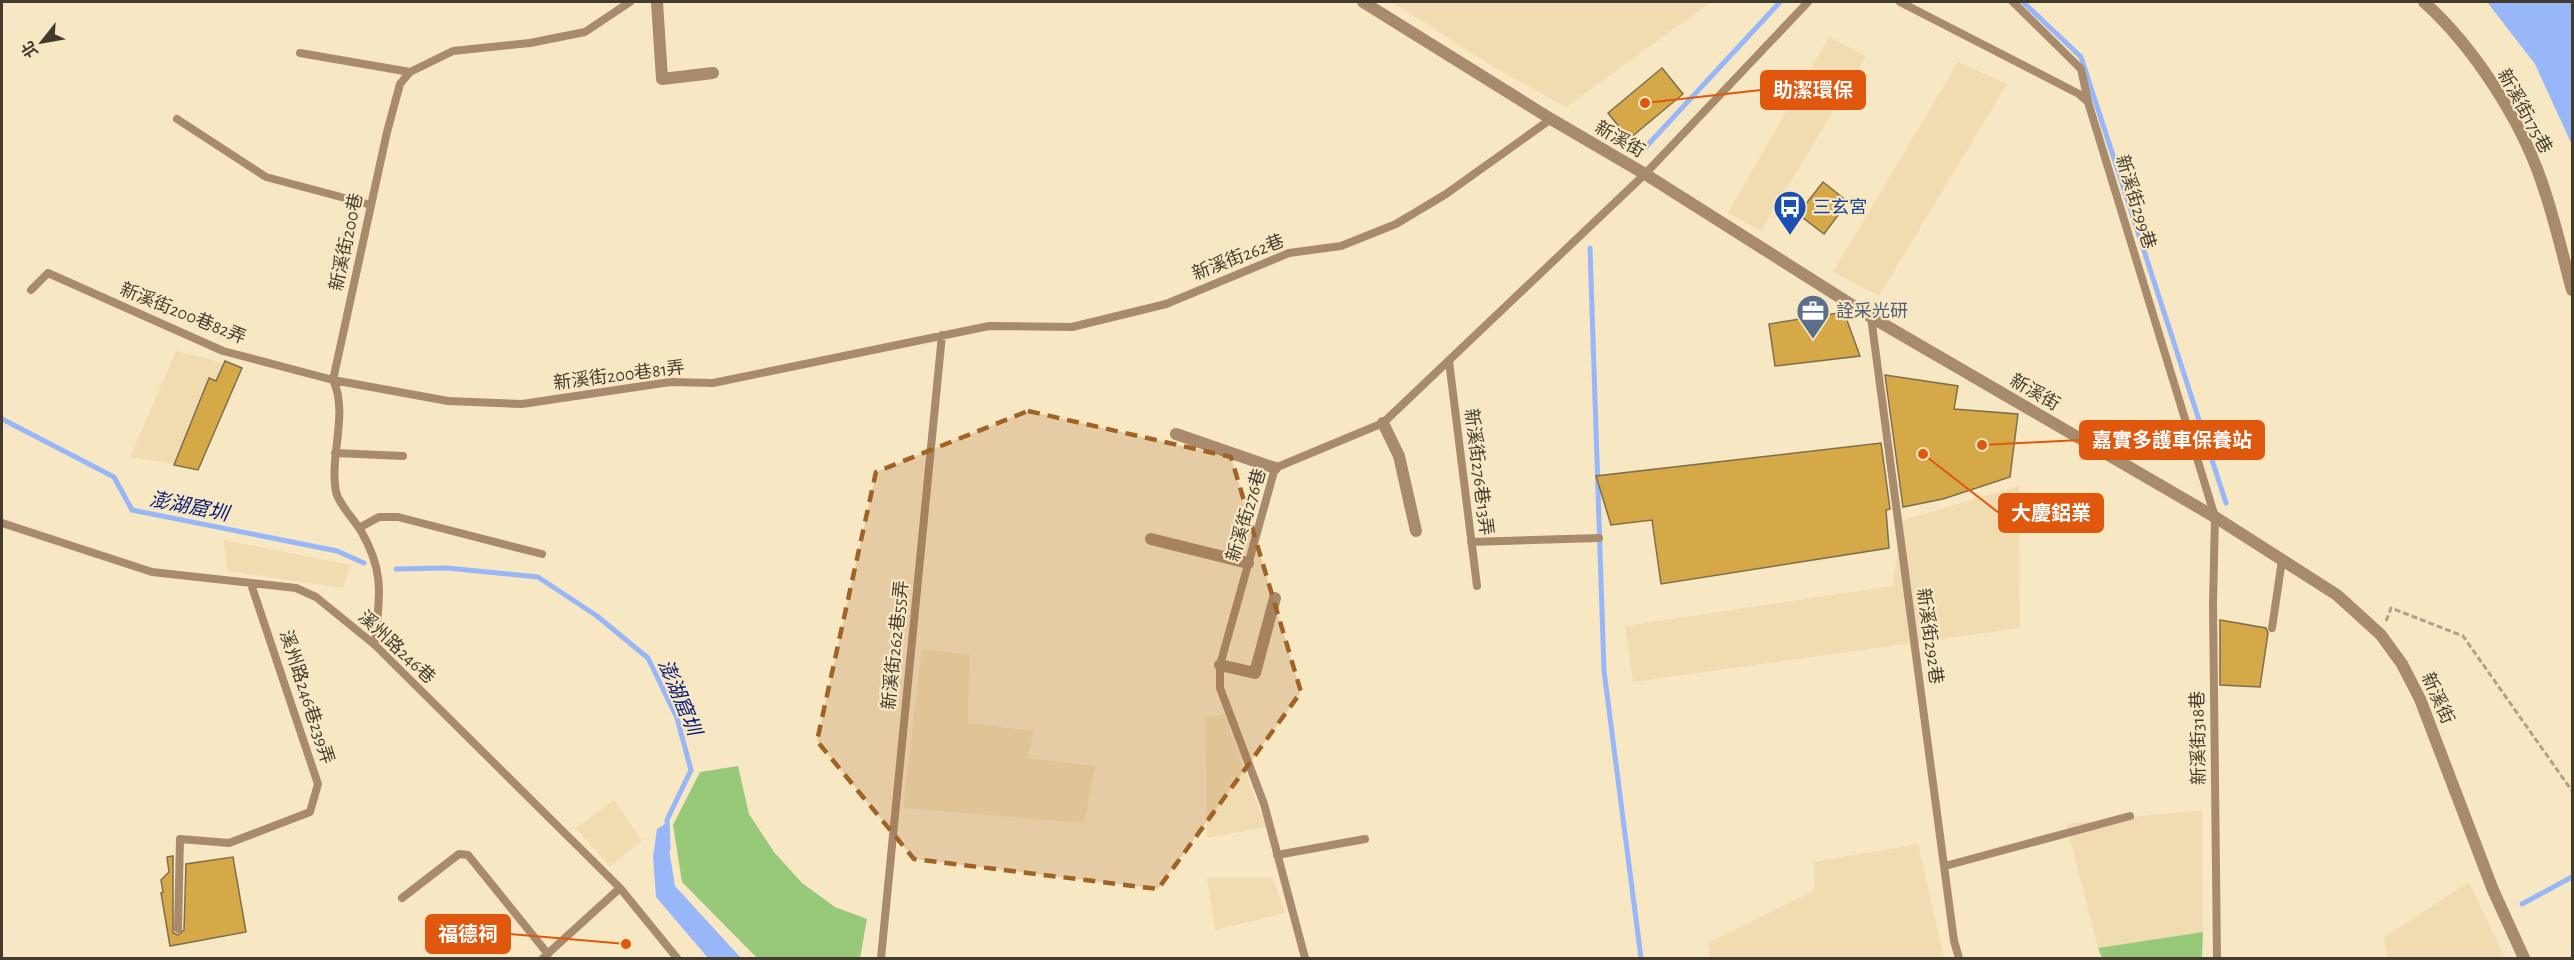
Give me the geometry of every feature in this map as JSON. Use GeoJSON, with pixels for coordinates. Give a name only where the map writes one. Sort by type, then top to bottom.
{"type":"FeatureCollection","features":[{"type":"Feature","properties":{"kind":"street"},"geometry":{"type":"LineString","coordinates":[[657,2],[662,79],[714,73]]}},
{"type":"Feature","properties":{"kind":"street","name":"新溪街"},"geometry":{"type":"LineString","coordinates":[[1363,2],[1551,119],[1645,174],[1870,317],[2215,517],[2337,595],[2381,635],[2402,664],[2421,699],[2493,890],[2524,958]]}},
{"type":"Feature","properties":{"kind":"street","name":"新溪街175巷"},"geometry":{"type":"LineString","coordinates":[[2424,2],[2447,23],[2482,70],[2514,122],[2541,178],[2572,290]]}},
{"type":"Feature","properties":{"kind":"street"},"geometry":{"type":"LineString","coordinates":[[1383,423],[1399,456],[1416,531]]}},
{"type":"Feature","properties":{"kind":"street"},"geometry":{"type":"LineString","coordinates":[[1176,434],[1275,468]]}},
{"type":"Feature","properties":{"kind":"street"},"geometry":{"type":"LineString","coordinates":[[1151,539],[1248,563]]}},
{"type":"Feature","properties":{"kind":"street"},"geometry":{"type":"LineString","coordinates":[[1220,665],[1254,673],[1275,598]]}},
{"type":"Feature","properties":{"kind":"lane"},"geometry":{"type":"LineString","coordinates":[[300,53],[410,72],[453,51],[530,43],[585,32],[630,2]]}},
{"type":"Feature","properties":{"kind":"lane","name":"新溪街276巷"},"geometry":{"type":"LineString","coordinates":[[1305,958],[1264,804],[1220,688],[1220,665],[1275,468],[1383,423],[1645,174],[1808,2]]}},
{"type":"Feature","properties":{"kind":"lane"},"geometry":{"type":"LineString","coordinates":[[1900,2],[2079,94],[2088,102]]}},
{"type":"Feature","properties":{"kind":"lane","name":"新溪街299巷"},"geometry":{"type":"LineString","coordinates":[[2013,2],[2081,69],[2088,102],[2215,517]]}},
{"type":"Feature","properties":{"kind":"lane","name":"新溪街200巷"},"geometry":{"type":"LineString","coordinates":[[375,645],[380,586],[375,556],[336,495],[335,453],[340,393],[333,380],[400,84],[410,72]]}},
{"type":"Feature","properties":{"kind":"lane"},"geometry":{"type":"LineString","coordinates":[[177,119],[266,177],[371,205]]}},
{"type":"Feature","properties":{"kind":"lane","name":"新溪街262巷"},"geometry":{"type":"LineString","coordinates":[[942,335],[989,326],[1072,327],[1166,304],[1289,253],[1341,246],[1396,224],[1446,194],[1551,119]]}},
{"type":"Feature","properties":{"kind":"lane","name":"新溪街200巷82弄"},"geometry":{"type":"LineString","coordinates":[[31,290],[48,273],[223,351],[333,380]]}},
{"type":"Feature","properties":{"kind":"lane","name":"新溪街292巷"},"geometry":{"type":"LineString","coordinates":[[1870,317],[1959,958]]}},
{"type":"Feature","properties":{"kind":"lane","name":"新溪街200巷81弄"},"geometry":{"type":"LineString","coordinates":[[333,380],[448,401],[522,404],[670,382],[713,383],[942,335]]}},
{"type":"Feature","properties":{"kind":"lane","name":"新溪街262巷55弄"},"geometry":{"type":"LineString","coordinates":[[881,958],[942,335]]}},
{"type":"Feature","properties":{"kind":"lane","name":"新溪街276巷13弄"},"geometry":{"type":"LineString","coordinates":[[1449,361],[1477,586]]}},
{"type":"Feature","properties":{"kind":"lane"},"geometry":{"type":"LineString","coordinates":[[335,453],[403,456]]}},
{"type":"Feature","properties":{"kind":"lane"},"geometry":{"type":"LineString","coordinates":[[359,528],[379,517],[398,518],[542,554]]}},
{"type":"Feature","properties":{"kind":"lane","name":"新溪街318巷"},"geometry":{"type":"LineString","coordinates":[[2215,517],[2213,604],[2217,958]]}},
{"type":"Feature","properties":{"kind":"lane","name":"溪州路246巷"},"geometry":{"type":"LineString","coordinates":[[2,523],[152,572],[296,588],[316,597],[375,645],[620,888],[677,958]]}},
{"type":"Feature","properties":{"kind":"lane"},"geometry":{"type":"LineString","coordinates":[[1471,542],[1599,538]]}},
{"type":"Feature","properties":{"kind":"lane"},"geometry":{"type":"LineString","coordinates":[[2272,628],[2282,560]]}},
{"type":"Feature","properties":{"kind":"lane","name":"溪州路246巷239弄"},"geometry":{"type":"LineString","coordinates":[[178,929],[180,839],[229,843],[310,812],[318,784],[251,584]]}},
{"type":"Feature","properties":{"kind":"lane"},"geometry":{"type":"LineString","coordinates":[[1945,866],[2130,816]]}},
{"type":"Feature","properties":{"kind":"lane"},"geometry":{"type":"LineString","coordinates":[[1277,855],[1365,839]]}},
{"type":"Feature","properties":{"kind":"lane"},"geometry":{"type":"LineString","coordinates":[[402,898],[459,854],[468,855],[545,956],[620,888]]}},
{"type":"Feature","properties":{"kind":"path"},"geometry":{"type":"LineString","coordinates":[[2381,635],[2391,609],[2463,636],[2572,791]]}},
{"type":"Feature","properties":{"kind":"highlighted area"},"geometry":{"type":"Polygon","coordinates":[[[1028,411],[1231,457],[1301,692],[1158,889],[914,859],[817,741],[876,472],[1028,411]]]}},
{"type":"Feature","properties":{"kind":"shaded area"},"geometry":{"type":"Polygon","coordinates":[[[1392,2],[1711,2],[1566,107],[1495,68],[1392,2]]]}},
{"type":"Feature","properties":{"kind":"shaded area"},"geometry":{"type":"Polygon","coordinates":[[[1829,37],[1866,56],[1761,231],[1728,213],[1829,37]]]}},
{"type":"Feature","properties":{"kind":"shaded area"},"geometry":{"type":"Polygon","coordinates":[[[1958,62],[2007,84],[1879,296],[1833,272],[1958,62]]]}},
{"type":"Feature","properties":{"kind":"shaded area"},"geometry":{"type":"Polygon","coordinates":[[[176,351],[228,364],[201,468],[130,457],[176,351]]]}},
{"type":"Feature","properties":{"kind":"shaded area"},"geometry":{"type":"Polygon","coordinates":[[[2019,486],[2020,628],[1633,682],[1625,626],[1892,586],[1903,520],[2019,486]]]}},
{"type":"Feature","properties":{"kind":"shaded area"},"geometry":{"type":"Polygon","coordinates":[[[224,540],[351,565],[343,588],[227,571],[224,540]]]}},
{"type":"Feature","properties":{"kind":"shaded area"},"geometry":{"type":"Polygon","coordinates":[[[922,649],[970,655],[968,723],[1033,731],[1028,758],[1095,766],[1084,823],[903,808],[922,649]]]}},
{"type":"Feature","properties":{"kind":"shaded area"},"geometry":{"type":"Polygon","coordinates":[[[1224,714],[1266,827],[1207,838],[1205,718],[1224,714]]]}},
{"type":"Feature","properties":{"kind":"shaded area"},"geometry":{"type":"Polygon","coordinates":[[[614,800],[642,840],[610,867],[576,828],[614,800]]]}},
{"type":"Feature","properties":{"kind":"shaded area"},"geometry":{"type":"Polygon","coordinates":[[[2202,810],[2203,932],[2098,948],[2066,824],[2202,810]]]}},
{"type":"Feature","properties":{"kind":"shaded area"},"geometry":{"type":"Polygon","coordinates":[[[1918,844],[1944,958],[1710,958],[1708,943],[1815,890],[1814,862],[1918,844]]]}},
{"type":"Feature","properties":{"kind":"shaded area"},"geometry":{"type":"Polygon","coordinates":[[[1207,878],[1273,878],[1285,913],[1215,930],[1207,878]]]}},
{"type":"Feature","properties":{"kind":"shaded area"},"geometry":{"type":"Polygon","coordinates":[[[2469,882],[2505,958],[2387,958],[2384,937],[2469,882]]]}},
{"type":"Feature","properties":{"kind":"green space"},"geometry":{"type":"Polygon","coordinates":[[[738,766],[749,814],[774,852],[802,883],[835,907],[867,919],[860,958],[757,958],[682,882],[673,825],[700,772],[738,766]]]}},
{"type":"Feature","properties":{"kind":"green space"},"geometry":{"type":"Polygon","coordinates":[[[2203,932],[2202,958],[2102,958],[2098,948],[2203,932]]]}},
{"type":"Feature","properties":{"kind":"water"},"geometry":{"type":"Polygon","coordinates":[[[2487,2],[2572,2],[2572,145],[2535,64],[2487,2]]]}},
{"type":"Feature","properties":{"kind":"water"},"geometry":{"type":"Polygon","coordinates":[[[665,824],[675,886],[741,958],[708,958],[656,897],[653,857],[657,829],[665,824]]]}},
{"type":"Feature","properties":{"kind":"building"},"geometry":{"type":"Polygon","coordinates":[[[1662,68],[1683,94],[1629,139],[1608,113],[1662,68]]]}},
{"type":"Feature","properties":{"kind":"building"},"geometry":{"type":"Polygon","coordinates":[[[1823,182],[1848,202],[1824,234],[1798,214],[1823,182]]]}},
{"type":"Feature","properties":{"kind":"building","name":"詮采光研"},"geometry":{"type":"Polygon","coordinates":[[[1844,312],[1860,356],[1775,366],[1769,324],[1844,312]]]}},
{"type":"Feature","properties":{"kind":"building"},"geometry":{"type":"Polygon","coordinates":[[[225,361],[242,368],[198,470],[174,465],[209,378],[216,381],[225,361]]]}},
{"type":"Feature","properties":{"kind":"building"},"geometry":{"type":"Polygon","coordinates":[[[1885,375],[1958,386],[1954,409],[2018,414],[2010,477],[1943,499],[1903,507],[1885,375]]]}},
{"type":"Feature","properties":{"kind":"building"},"geometry":{"type":"Polygon","coordinates":[[[1881,443],[1890,509],[1886,510],[1889,548],[1661,584],[1652,520],[1611,525],[1596,476],[1881,443]]]}},
{"type":"Feature","properties":{"kind":"building"},"geometry":{"type":"Polygon","coordinates":[[[2220,620],[2266,628],[2268,633],[2260,687],[2220,685],[2220,620]]]}},
{"type":"Feature","properties":{"kind":"building"},"geometry":{"type":"Polygon","coordinates":[[[173,856],[173,933],[178,935],[184,930],[186,864],[233,857],[246,932],[170,946],[161,880],[169,872],[167,857],[173,856]]]}},
{"type":"Feature","properties":{"kind":"waterway"},"geometry":{"type":"LineString","coordinates":[[1644,149],[1780,2]]}},
{"type":"Feature","properties":{"kind":"waterway"},"geometry":{"type":"LineString","coordinates":[[2023,2],[2081,57],[2226,503]]}},
{"type":"Feature","properties":{"kind":"waterway"},"geometry":{"type":"LineString","coordinates":[[1590,248],[1604,671],[1641,958]]}},
{"type":"Feature","properties":{"kind":"waterway","name":"澎湖窟圳"},"geometry":{"type":"LineString","coordinates":[[2,419],[114,477],[132,510],[337,551],[364,563]]}},
{"type":"Feature","properties":{"kind":"waterway","name":"澎湖窟圳"},"geometry":{"type":"LineString","coordinates":[[396,569],[447,568],[538,577],[597,616],[648,658],[677,718],[691,770],[667,820],[668,849]]}},
{"type":"Feature","properties":{"kind":"waterway"},"geometry":{"type":"LineString","coordinates":[[2522,904],[2572,877]]}},
{"type":"Feature","properties":{"kind":"place","name":"助潔環保"},"geometry":{"type":"Point","coordinates":[1645,103]}},
{"type":"Feature","properties":{"kind":"place","name":"三玄宮"},"geometry":{"type":"Point","coordinates":[1790,236]}},
{"type":"Feature","properties":{"kind":"place","name":"詮采光研"},"geometry":{"type":"Point","coordinates":[1813,340]}},
{"type":"Feature","properties":{"kind":"place","name":"嘉實多護車保養站"},"geometry":{"type":"Point","coordinates":[1982,445]}},
{"type":"Feature","properties":{"kind":"place","name":"大慶鋁業"},"geometry":{"type":"Point","coordinates":[1923,454]}},
{"type":"Feature","properties":{"kind":"place","name":"福德祠"},"geometry":{"type":"Point","coordinates":[626,944]}}]}
